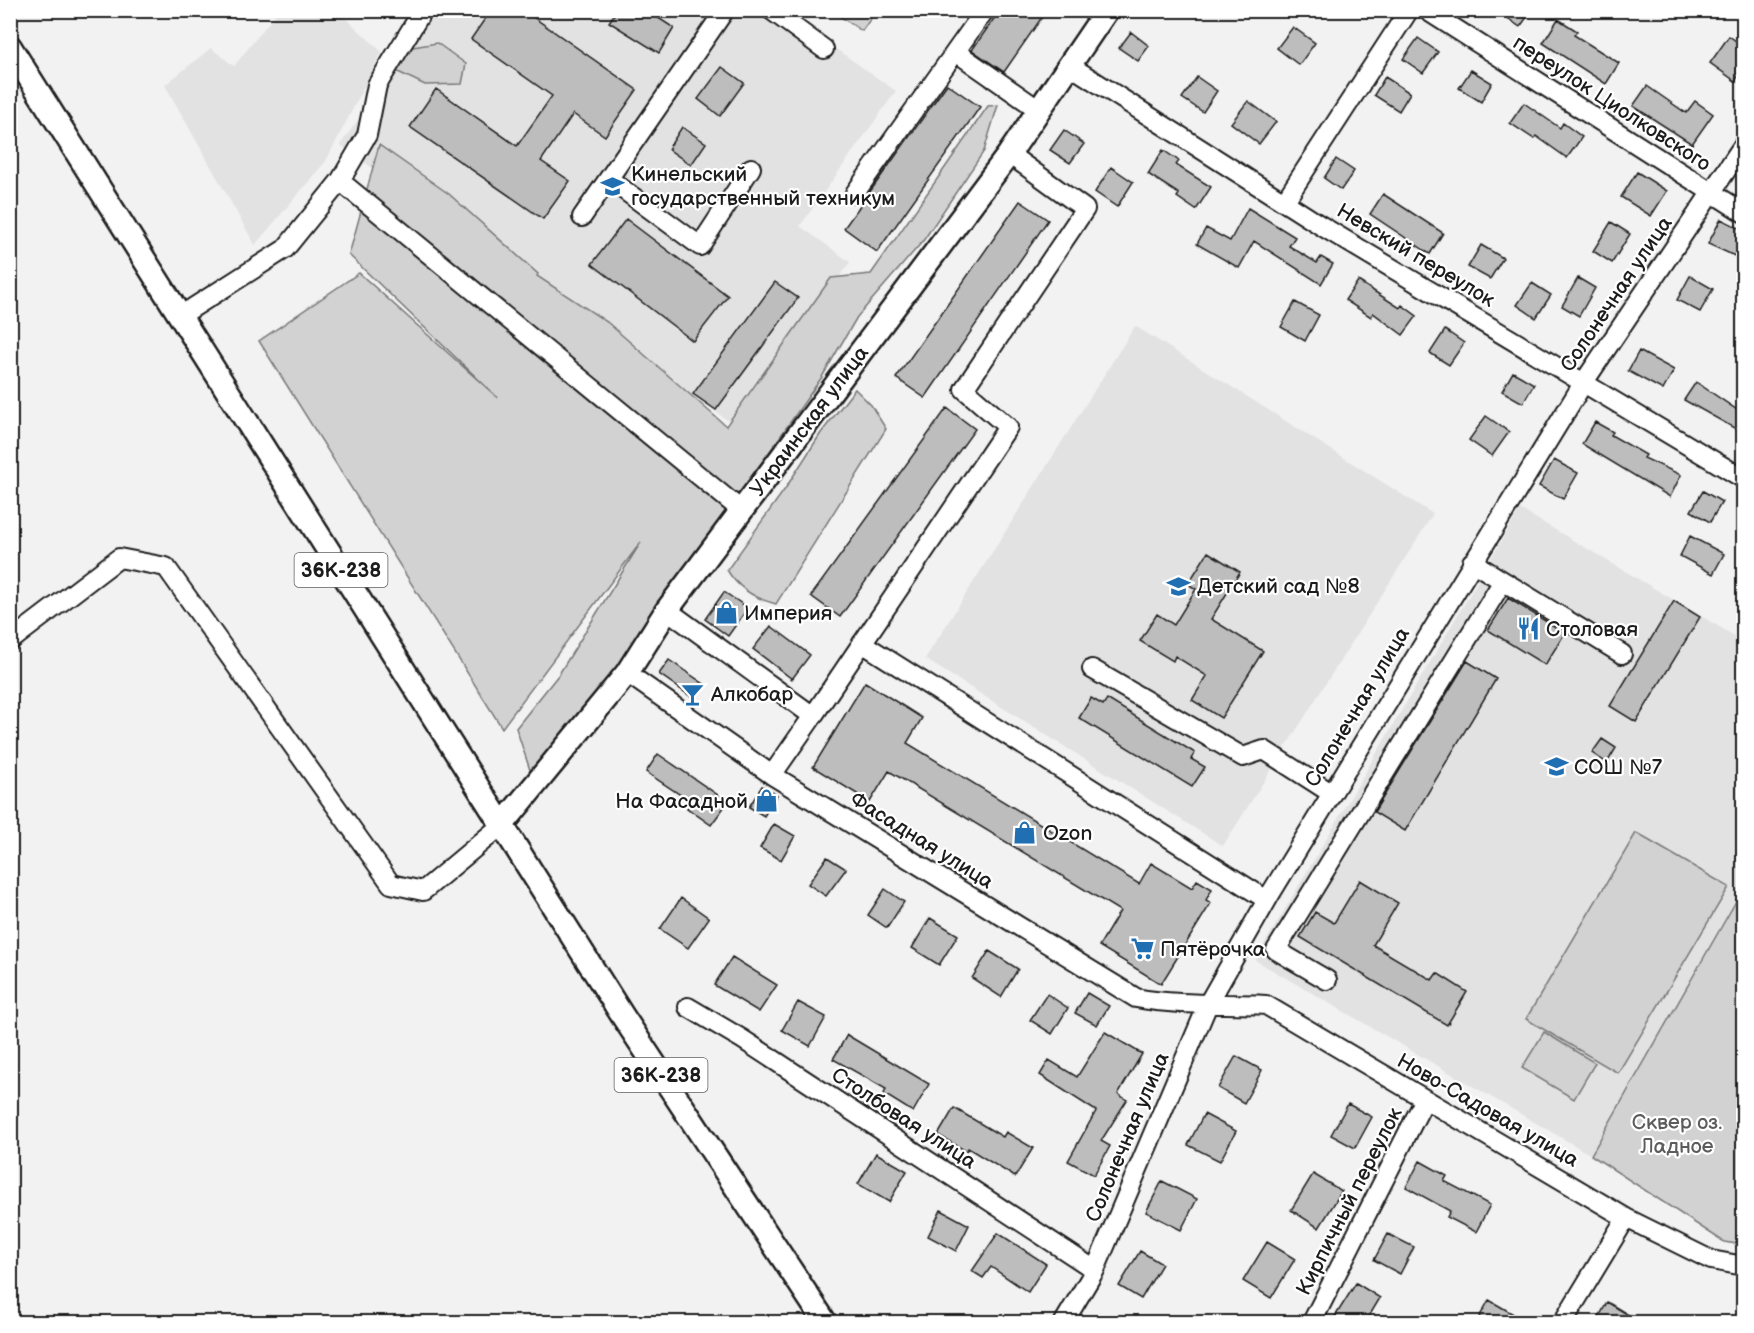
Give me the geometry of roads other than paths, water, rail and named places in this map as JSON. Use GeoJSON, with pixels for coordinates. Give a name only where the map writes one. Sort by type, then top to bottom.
{"type":"FeatureCollection","features":[{"type":"Feature","properties":{"kind":"main road","name":"Украинская улица"},"geometry":{"type":"LineString","coordinates":[[502,825],[627,673],[667,610],[1009,154],[1107,10]]}},
{"type":"Feature","properties":{"kind":"main road","name":"36К-238"},"geometry":{"type":"LineString","coordinates":[[10,47],[628,1025],[825,1323]]}},
{"type":"Feature","properties":{"kind":"street"},"geometry":{"type":"LineString","coordinates":[[180,316],[285,249],[340,180],[367,135],[377,85],[423,10]]}},
{"type":"Feature","properties":{"kind":"street"},"geometry":{"type":"LineString","coordinates":[[582,217],[725,10]]}},
{"type":"Feature","properties":{"kind":"street"},"geometry":{"type":"LineString","coordinates":[[771,10],[824,49]]}},
{"type":"Feature","properties":{"kind":"street"},"geometry":{"type":"LineString","coordinates":[[855,193],[985,10]]}},
{"type":"Feature","properties":{"kind":"street"},"geometry":{"type":"LineString","coordinates":[[1285,201],[1409,10]]}},
{"type":"Feature","properties":{"kind":"street","name":"переулок Циолковского"},"geometry":{"type":"LineString","coordinates":[[1426,10],[1743,213]]}},
{"type":"Feature","properties":{"kind":"street"},"geometry":{"type":"LineString","coordinates":[[956,52],[1038,111]]}},
{"type":"Feature","properties":{"kind":"street","name":"Невский переулок"},"geometry":{"type":"LineString","coordinates":[[1069,65],[1285,201],[1743,479]]}},
{"type":"Feature","properties":{"kind":"street","name":"Солонечная улица"},"geometry":{"type":"LineString","coordinates":[[1064,1323],[1095,1270],[1209,1002],[1267,900],[1584,382],[1712,194],[1743,144]]}},
{"type":"Feature","properties":{"kind":"street"},"geometry":{"type":"LineString","coordinates":[[772,775],[1008,427],[964,389],[1085,209],[1009,154]]}},
{"type":"Feature","properties":{"kind":"street"},"geometry":{"type":"LineString","coordinates":[[609,179],[700,246],[751,168]]}},
{"type":"Feature","properties":{"kind":"street"},"geometry":{"type":"LineString","coordinates":[[340,180],[742,511]]}},
{"type":"Feature","properties":{"kind":"street"},"geometry":{"type":"LineString","coordinates":[[10,641],[119,558],[166,567],[391,884],[423,891],[502,825]]}},
{"type":"Feature","properties":{"kind":"street"},"geometry":{"type":"LineString","coordinates":[[1472,562],[1622,654]]}},
{"type":"Feature","properties":{"kind":"street"},"geometry":{"type":"LineString","coordinates":[[1327,980],[1276,950],[1503,581]]}},
{"type":"Feature","properties":{"kind":"street"},"geometry":{"type":"LineString","coordinates":[[667,610],[813,716]]}},
{"type":"Feature","properties":{"kind":"street"},"geometry":{"type":"LineString","coordinates":[[862,643],[1267,900]]}},
{"type":"Feature","properties":{"kind":"street"},"geometry":{"type":"LineString","coordinates":[[1092,669],[1243,758],[1264,750],[1332,793]]}},
{"type":"Feature","properties":{"kind":"street","name":"Фасадная улица"},"geometry":{"type":"LineString","coordinates":[[627,673],[772,775],[1136,998],[1172,1005],[1209,1002]]}},
{"type":"Feature","properties":{"kind":"street","name":"Ново-Садовая улица"},"geometry":{"type":"LineString","coordinates":[[1209,1002],[1266,1005],[1626,1218],[1711,1260],[1743,1266]]}},
{"type":"Feature","properties":{"kind":"street","name":"Столбовая улица"},"geometry":{"type":"LineString","coordinates":[[688,1007],[752,1046],[1095,1270]]}},
{"type":"Feature","properties":{"kind":"street","name":"Кирпичный переулок"},"geometry":{"type":"LineString","coordinates":[[1312,1323],[1425,1099]]}},
{"type":"Feature","properties":{"kind":"street"},"geometry":{"type":"LineString","coordinates":[[1563,1323],[1626,1218]]}},
{"type":"Feature","properties":{"kind":"place","name":"Кинельский государственный техникум"},"geometry":{"type":"Point","coordinates":[613,186]}},
{"type":"Feature","properties":{"kind":"place","name":"Детский сад №8"},"geometry":{"type":"Point","coordinates":[1179,586]}},
{"type":"Feature","properties":{"kind":"place","name":"Империя"},"geometry":{"type":"Point","coordinates":[726,613]}},
{"type":"Feature","properties":{"kind":"place","name":"Столовая"},"geometry":{"type":"Point","coordinates":[1528,629]}},
{"type":"Feature","properties":{"kind":"place","name":"Алкобар"},"geometry":{"type":"Point","coordinates":[693,694]}},
{"type":"Feature","properties":{"kind":"place","name":"СОШ №7"},"geometry":{"type":"Point","coordinates":[1556,767]}},
{"type":"Feature","properties":{"kind":"place","name":"На Фасадной"},"geometry":{"type":"Point","coordinates":[766,801]}},
{"type":"Feature","properties":{"kind":"place","name":"Ozon"},"geometry":{"type":"Point","coordinates":[1025,833]}},
{"type":"Feature","properties":{"kind":"place","name":"Пятёрочка"},"geometry":{"type":"Point","coordinates":[1142,949]}},
{"type":"Feature","properties":{"kind":"park label","name":"Сквер оз. Ладное"},"geometry":{"type":"Point","coordinates":[1677,1134]}}]}
